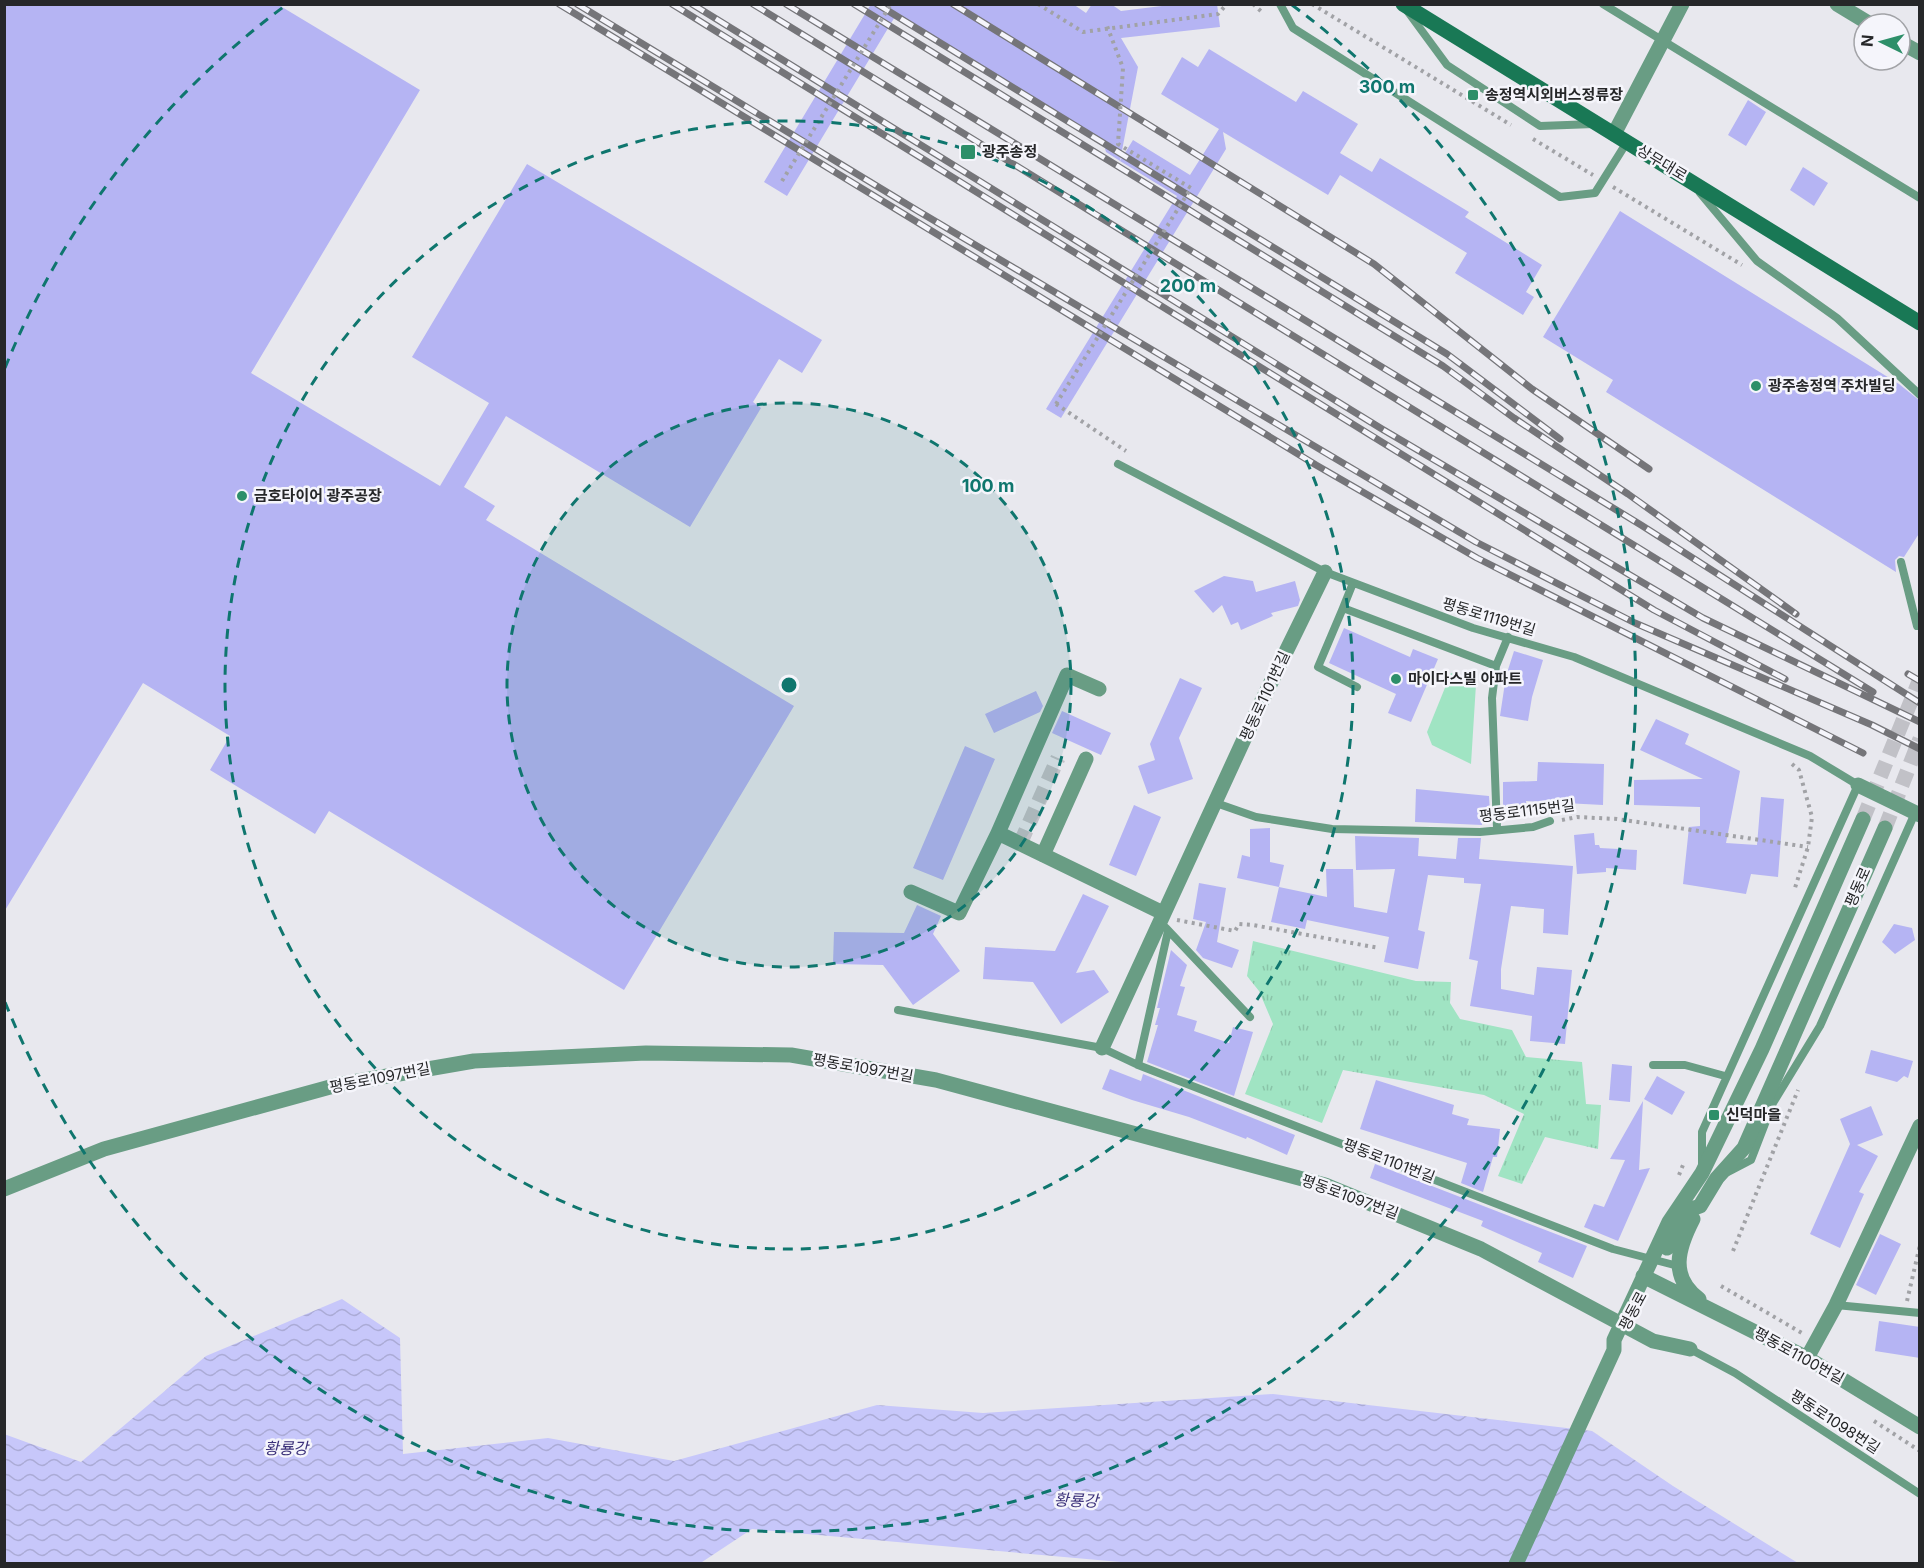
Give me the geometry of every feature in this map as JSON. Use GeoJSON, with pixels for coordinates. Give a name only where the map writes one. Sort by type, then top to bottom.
{"type":"FeatureCollection","features":[{"type":"Feature","properties":{"kind":"main road","name":"상무대로"},"geometry":{"type":"LineString","coordinates":[[1403,4],[1920,323]]}},
{"type":"Feature","properties":{"kind":"street"},"geometry":{"type":"LineString","coordinates":[[1620,138],[1661,40],[1682,4]]}},
{"type":"Feature","properties":{"kind":"street"},"geometry":{"type":"LineString","coordinates":[[1836,4],[1852,13]]}},
{"type":"Feature","properties":{"kind":"street","name":"평동로1101번길"},"geometry":{"type":"LineString","coordinates":[[1102,1048],[1162,915],[1325,572]]}},
{"type":"Feature","properties":{"kind":"street"},"geometry":{"type":"LineString","coordinates":[[911,892],[959,913],[998,834],[1067,675],[1099,689]]}},
{"type":"Feature","properties":{"kind":"street"},"geometry":{"type":"LineString","coordinates":[[1043,855],[1086,759]]}},
{"type":"Feature","properties":{"kind":"street"},"geometry":{"type":"LineString","coordinates":[[1858,785],[1917,814]]}},
{"type":"Feature","properties":{"kind":"street","name":"평동로"},"geometry":{"type":"LineString","coordinates":[[1516,1563],[1614,1348],[1614,1340],[1655,1260],[1686,1211],[1700,1206],[1762,1049],[1863,819]]}},
{"type":"Feature","properties":{"kind":"street","name":"평동로"},"geometry":{"type":"LineString","coordinates":[[1655,1260],[1669,1222],[1710,1176],[1744,1148],[1885,828]]}},
{"type":"Feature","properties":{"kind":"street"},"geometry":{"type":"LineString","coordinates":[[998,834],[1162,915]]}},
{"type":"Feature","properties":{"kind":"street","name":"평동로1097번길"},"geometry":{"type":"LineString","coordinates":[[4,1189],[104,1149],[341,1084],[474,1062],[635,1054],[791,1055],[936,1080],[1325,1185],[1481,1249],[1653,1341],[1690,1349]]}},
{"type":"Feature","properties":{"kind":"street"},"geometry":{"type":"LineString","coordinates":[[1807,1358],[1836,1305],[1918,1134]]}},
{"type":"Feature","properties":{"kind":"street"},"geometry":{"type":"LineString","coordinates":[[1700,1206],[1681,1247],[1678,1266],[1688,1291],[1711,1308]]}},
{"type":"Feature","properties":{"kind":"street","name":"평동로1100번길"},"geometry":{"type":"LineString","coordinates":[[1646,1278],[1711,1308],[1807,1358],[1920,1427]]}},
{"type":"Feature","properties":{"kind":"lane"},"geometry":{"type":"LineString","coordinates":[[1280,4],[1293,28],[1560,197],[1596,193],[1620,138]]}},
{"type":"Feature","properties":{"kind":"lane"},"geometry":{"type":"LineString","coordinates":[[1403,4],[1447,65],[1540,126],[1599,124]]}},
{"type":"Feature","properties":{"kind":"lane"},"geometry":{"type":"LineString","coordinates":[[1603,4],[1920,198]]}},
{"type":"Feature","properties":{"kind":"lane"},"geometry":{"type":"LineString","coordinates":[[1690,181],[1757,261],[1837,318],[1920,394]]}},
{"type":"Feature","properties":{"kind":"lane","name":"평동로1119번길"},"geometry":{"type":"LineString","coordinates":[[1118,464],[1325,572],[1473,628],[1574,657],[1809,756],[1858,785]]}},
{"type":"Feature","properties":{"kind":"lane"},"geometry":{"type":"LineString","coordinates":[[1901,562],[1919,626]]}},
{"type":"Feature","properties":{"kind":"lane"},"geometry":{"type":"LineString","coordinates":[[1353,583],[1318,667],[1357,687]]}},
{"type":"Feature","properties":{"kind":"lane"},"geometry":{"type":"LineString","coordinates":[[1343,608],[1496,666]]}},
{"type":"Feature","properties":{"kind":"lane"},"geometry":{"type":"LineString","coordinates":[[1497,828],[1492,730],[1496,666],[1508,637]]}},
{"type":"Feature","properties":{"kind":"lane"},"geometry":{"type":"LineString","coordinates":[[1858,785],[1828,856],[1725,1076],[1702,1132],[1710,1176],[1751,1160],[1773,1103],[1820,1026],[1917,814]]}},
{"type":"Feature","properties":{"kind":"lane","name":"평동로1115번길"},"geometry":{"type":"LineString","coordinates":[[1216,803],[1256,817],[1332,829],[1480,831],[1533,827],[1550,821]]}},
{"type":"Feature","properties":{"kind":"lane"},"geometry":{"type":"LineString","coordinates":[[1162,915],[1168,931],[1250,1017]]}},
{"type":"Feature","properties":{"kind":"lane"},"geometry":{"type":"LineString","coordinates":[[1138,1065],[1168,931]]}},
{"type":"Feature","properties":{"kind":"lane","name":"평동로1101번길"},"geometry":{"type":"LineString","coordinates":[[898,1010],[1102,1048],[1138,1065],[1613,1249],[1678,1266]]}},
{"type":"Feature","properties":{"kind":"lane"},"geometry":{"type":"LineString","coordinates":[[1653,1065],[1685,1065],[1725,1076]]}},
{"type":"Feature","properties":{"kind":"lane"},"geometry":{"type":"LineString","coordinates":[[1836,1305],[1920,1313]]}},
{"type":"Feature","properties":{"kind":"lane","name":"평동로1098번길"},"geometry":{"type":"LineString","coordinates":[[1690,1349],[1735,1373],[1920,1494]]}},
{"type":"Feature","properties":{"kind":"path"},"geometry":{"type":"LineString","coordinates":[[782,181],[891,4]]}},
{"type":"Feature","properties":{"kind":"path"},"geometry":{"type":"LineString","coordinates":[[1038,4],[1083,32],[1107,26],[1218,14],[1227,4]]}},
{"type":"Feature","properties":{"kind":"path"},"geometry":{"type":"LineString","coordinates":[[1253,4],[1264,14]]}},
{"type":"Feature","properties":{"kind":"path"},"geometry":{"type":"LineString","coordinates":[[1312,4],[1521,131]]}},
{"type":"Feature","properties":{"kind":"path"},"geometry":{"type":"LineString","coordinates":[[1107,26],[1123,68],[1118,144],[1191,188],[1056,404],[1130,454],[1136,474]]}},
{"type":"Feature","properties":{"kind":"path"},"geometry":{"type":"LineString","coordinates":[[1531,138],[1734,260]]}},
{"type":"Feature","properties":{"kind":"path"},"geometry":{"type":"LineString","coordinates":[[1774,742],[1781,754],[1799,770],[1812,817],[1808,847],[1794,892]]}},
{"type":"Feature","properties":{"kind":"path","name":"평동로1115번길"},"geometry":{"type":"LineString","coordinates":[[1550,821],[1577,817],[1617,819],[1808,847]]}},
{"type":"Feature","properties":{"kind":"path"},"geometry":{"type":"LineString","coordinates":[[1162,915],[1236,931],[1239,924],[1379,948]]}},
{"type":"Feature","properties":{"kind":"path"},"geometry":{"type":"LineString","coordinates":[[1733,1251],[1799,1088]]}},
{"type":"Feature","properties":{"kind":"path"},"geometry":{"type":"LineString","coordinates":[[1920,1204],[1920,1221]]}},
{"type":"Feature","properties":{"kind":"path"},"geometry":{"type":"LineString","coordinates":[[1905,1311],[1920,1245]]}},
{"type":"Feature","properties":{"kind":"green space"},"geometry":{"type":"Polygon","coordinates":[[[1451,673],[1476,684],[1471,764],[1432,745],[1427,732],[1451,673]]]}},
{"type":"Feature","properties":{"kind":"green space"},"geometry":{"type":"Polygon","coordinates":[[[1253,941],[1416,981],[1451,982],[1450,1003],[1460,1019],[1512,1030],[1526,1057],[1582,1062],[1586,1104],[1601,1105],[1598,1149],[1545,1137],[1522,1184],[1498,1176],[1524,1114],[1484,1095],[1343,1070],[1322,1123],[1245,1094],[1273,1024],[1259,991],[1247,976],[1253,941]]]}},
{"type":"Feature","properties":{"kind":"water","name":"황룡강"},"geometry":{"type":"Polygon","coordinates":[[[342,1299],[400,1338],[403,1454],[548,1438],[674,1461],[877,1405],[983,1413],[1273,1394],[1592,1431],[1673,1486],[1798,1563],[1143,1564],[752,1529],[699,1564],[5,1563],[4,1434],[81,1462],[206,1356],[342,1299]]]}},
{"type":"Feature","properties":{"kind":"building","name":"금호타이어 광주공장"},"geometry":{"type":"Polygon","coordinates":[[[4,4],[277,4],[420,90],[251,373],[440,486],[489,403],[412,357],[527,164],[822,340],[802,373],[779,359],[753,402],[761,408],[690,527],[506,416],[464,487],[495,506],[486,520],[794,706],[624,990],[329,811],[315,834],[210,770],[230,736],[143,683],[4,912],[4,4]]]}},
{"type":"Feature","properties":{"kind":"building"},"geometry":{"type":"Polygon","coordinates":[[[871,4],[1073,4],[1086,13],[1092,4],[1111,4],[1121,11],[1178,4],[1217,4],[1220,27],[1121,38],[1138,67],[1120,161],[1106,152],[1104,145],[896,15],[787,196],[764,182],[871,4]]]}},
{"type":"Feature","properties":{"kind":"building"},"geometry":{"type":"Polygon","coordinates":[[[1209,49],[1296,102],[1303,91],[1358,124],[1340,153],[1372,172],[1380,158],[1469,212],[1465,217],[1542,265],[1526,292],[1534,297],[1523,315],[1455,273],[1467,253],[1340,175],[1328,195],[1223,132],[1226,149],[1061,418],[1046,409],[1177,196],[1120,161],[1133,140],[1190,175],[1219,129],[1161,94],[1182,57],[1198,67],[1209,49]]]}},
{"type":"Feature","properties":{"kind":"building"},"geometry":{"type":"Polygon","coordinates":[[[1748,100],[1766,112],[1746,146],[1728,135],[1748,100]]]}},
{"type":"Feature","properties":{"kind":"building"},"geometry":{"type":"Polygon","coordinates":[[[1803,167],[1828,183],[1814,206],[1790,190],[1803,167]]]}},
{"type":"Feature","properties":{"kind":"building","name":"광주송정역 주차빌딩"},"geometry":{"type":"Polygon","coordinates":[[[1620,211],[1899,384],[1920,401],[1920,532],[1904,557],[1899,556],[1895,560],[1896,572],[1606,392],[1613,380],[1543,337],[1620,211]]]}},
{"type":"Feature","properties":{"kind":"building"},"geometry":{"type":"Polygon","coordinates":[[[1224,576],[1253,581],[1256,592],[1295,581],[1300,600],[1298,606],[1271,613],[1273,616],[1241,630],[1238,622],[1231,625],[1222,605],[1213,613],[1194,591],[1224,576]]]}},
{"type":"Feature","properties":{"kind":"building","name":"마이다스빌 아파트"},"geometry":{"type":"Polygon","coordinates":[[[1344,628],[1410,657],[1413,649],[1438,659],[1411,722],[1388,713],[1396,694],[1329,663],[1344,628]]]}},
{"type":"Feature","properties":{"kind":"building"},"geometry":{"type":"Polygon","coordinates":[[[1514,651],[1543,660],[1532,697],[1528,721],[1500,716],[1506,676],[1514,651]]]}},
{"type":"Feature","properties":{"kind":"building"},"geometry":{"type":"Polygon","coordinates":[[[1180,678],[1202,688],[1179,738],[1193,779],[1148,794],[1138,766],[1155,760],[1150,744],[1180,678]]]}},
{"type":"Feature","properties":{"kind":"building"},"geometry":{"type":"Polygon","coordinates":[[[1036,691],[1043,706],[1040,712],[994,733],[985,714],[1036,691]]]}},
{"type":"Feature","properties":{"kind":"building"},"geometry":{"type":"Polygon","coordinates":[[[1062,711],[1111,733],[1101,755],[1052,733],[1062,711]]]}},
{"type":"Feature","properties":{"kind":"building"},"geometry":{"type":"Polygon","coordinates":[[[1656,719],[1689,734],[1685,744],[1740,771],[1726,843],[1757,845],[1761,797],[1784,799],[1778,877],[1751,874],[1746,894],[1683,884],[1689,827],[1700,826],[1700,807],[1634,805],[1634,780],[1703,779],[1640,750],[1656,719]]]}},
{"type":"Feature","properties":{"kind":"building"},"geometry":{"type":"Polygon","coordinates":[[[965,746],[995,759],[943,880],[913,868],[965,746]]]}},
{"type":"Feature","properties":{"kind":"building"},"geometry":{"type":"Polygon","coordinates":[[[1538,762],[1604,764],[1603,805],[1526,801],[1527,812],[1503,812],[1503,782],[1537,781],[1538,762]]]}},
{"type":"Feature","properties":{"kind":"building"},"geometry":{"type":"Polygon","coordinates":[[[1416,789],[1489,796],[1490,812],[1483,813],[1482,825],[1415,822],[1416,789]]]}},
{"type":"Feature","properties":{"kind":"building"},"geometry":{"type":"Polygon","coordinates":[[[1134,805],[1161,817],[1136,876],[1109,865],[1134,805]]]}},
{"type":"Feature","properties":{"kind":"building"},"geometry":{"type":"Polygon","coordinates":[[[1270,828],[1270,862],[1284,865],[1279,887],[1237,878],[1242,855],[1250,857],[1250,829],[1270,828]]]}},
{"type":"Feature","properties":{"kind":"building"},"geometry":{"type":"Polygon","coordinates":[[[1594,833],[1595,845],[1599,845],[1600,848],[1637,850],[1636,870],[1606,868],[1606,872],[1577,874],[1574,835],[1594,833]]]}},
{"type":"Feature","properties":{"kind":"building"},"geometry":{"type":"Polygon","coordinates":[[[1355,836],[1419,838],[1418,856],[1456,859],[1458,838],[1481,838],[1479,859],[1573,866],[1568,935],[1543,933],[1544,909],[1511,906],[1501,969],[1501,989],[1534,995],[1537,967],[1572,970],[1565,1044],[1530,1041],[1532,1016],[1470,1006],[1478,961],[1469,959],[1481,884],[1464,883],[1464,878],[1428,875],[1418,930],[1425,932],[1418,969],[1384,962],[1389,937],[1307,920],[1305,929],[1271,922],[1279,887],[1327,897],[1326,869],[1353,869],[1354,907],[1387,913],[1395,869],[1356,870],[1355,836]]]}},
{"type":"Feature","properties":{"kind":"building"},"geometry":{"type":"Polygon","coordinates":[[[1199,883],[1226,888],[1217,942],[1239,950],[1232,968],[1203,958],[1196,950],[1206,922],[1193,919],[1199,883]]]}},
{"type":"Feature","properties":{"kind":"building"},"geometry":{"type":"Polygon","coordinates":[[[1083,894],[1109,906],[1076,973],[1094,970],[1109,992],[1061,1024],[1033,982],[983,979],[985,947],[1055,951],[1083,894]]]}},
{"type":"Feature","properties":{"kind":"building"},"geometry":{"type":"Polygon","coordinates":[[[917,905],[941,916],[933,934],[960,971],[913,1005],[883,965],[833,964],[834,932],[904,933],[917,905]]]}},
{"type":"Feature","properties":{"kind":"building"},"geometry":{"type":"Polygon","coordinates":[[[1894,924],[1912,928],[1915,940],[1895,954],[1882,942],[1894,924]]]}},
{"type":"Feature","properties":{"kind":"building"},"geometry":{"type":"Polygon","coordinates":[[[1171,950],[1187,965],[1180,986],[1185,987],[1177,1015],[1197,1021],[1194,1031],[1229,1043],[1233,1027],[1253,1032],[1234,1096],[1147,1062],[1158,1025],[1155,1025],[1160,1008],[1157,1008],[1171,950]]]}},
{"type":"Feature","properties":{"kind":"building"},"geometry":{"type":"Polygon","coordinates":[[[1871,1050],[1913,1061],[1908,1078],[1904,1076],[1897,1082],[1865,1073],[1871,1050]]]}},
{"type":"Feature","properties":{"kind":"building"},"geometry":{"type":"Polygon","coordinates":[[[1612,1064],[1632,1066],[1630,1102],[1609,1100],[1612,1064]]]}},
{"type":"Feature","properties":{"kind":"building"},"geometry":{"type":"Polygon","coordinates":[[[1110,1069],[1141,1081],[1143,1074],[1295,1135],[1287,1155],[1247,1137],[1246,1139],[1189,1117],[1102,1089],[1110,1069]]]}},
{"type":"Feature","properties":{"kind":"building"},"geometry":{"type":"Polygon","coordinates":[[[1657,1076],[1685,1092],[1672,1115],[1644,1099],[1657,1076]]]}},
{"type":"Feature","properties":{"kind":"building"},"geometry":{"type":"Polygon","coordinates":[[[1376,1080],[1454,1105],[1452,1114],[1469,1119],[1467,1125],[1500,1129],[1497,1157],[1493,1157],[1483,1192],[1461,1183],[1467,1163],[1360,1129],[1376,1080]]]}},
{"type":"Feature","properties":{"kind":"building"},"geometry":{"type":"Polygon","coordinates":[[[1643,1101],[1639,1170],[1650,1168],[1618,1241],[1584,1227],[1594,1204],[1604,1207],[1625,1160],[1610,1159],[1643,1101]]]}},
{"type":"Feature","properties":{"kind":"building"},"geometry":{"type":"Polygon","coordinates":[[[1871,1106],[1883,1135],[1857,1145],[1878,1156],[1859,1192],[1864,1194],[1840,1248],[1810,1234],[1850,1144],[1840,1119],[1871,1106]]]}},
{"type":"Feature","properties":{"kind":"building"},"geometry":{"type":"Polygon","coordinates":[[[1375,1164],[1587,1246],[1573,1278],[1538,1262],[1542,1253],[1481,1226],[1483,1221],[1370,1178],[1375,1164]]]}},
{"type":"Feature","properties":{"kind":"building"},"geometry":{"type":"Polygon","coordinates":[[[1880,1234],[1901,1244],[1876,1295],[1856,1285],[1880,1234]]]}},
{"type":"Feature","properties":{"kind":"building"},"geometry":{"type":"Polygon","coordinates":[[[1879,1321],[1920,1327],[1920,1358],[1875,1351],[1879,1321]]]}},
{"type":"Feature","properties":{"kind":"tunnel"},"geometry":{"type":"LineString","coordinates":[[1863,819],[1920,679]]}},
{"type":"Feature","properties":{"kind":"tunnel"},"geometry":{"type":"LineString","coordinates":[[1885,828],[1920,739]]}},
{"type":"Feature","properties":{"kind":"tunnel"},"geometry":{"type":"LineString","coordinates":[[1020,844],[1058,758]]}},
{"type":"Feature","properties":{"kind":"railway"},"geometry":{"type":"LineString","coordinates":[[559,4],[1316,465],[1477,558],[1863,753]]}},
{"type":"Feature","properties":{"kind":"railway"},"geometry":{"type":"LineString","coordinates":[[577,4],[918,211],[1476,542],[1635,623],[1872,725],[1920,749]]}},
{"type":"Feature","properties":{"kind":"railway"},"geometry":{"type":"LineString","coordinates":[[672,4],[1654,610],[1785,679]]}},
{"type":"Feature","properties":{"kind":"railway"},"geometry":{"type":"LineString","coordinates":[[692,4],[1382,429],[1703,618],[1920,722]]}},
{"type":"Feature","properties":{"kind":"railway"},"geometry":{"type":"LineString","coordinates":[[753,4],[1873,692]]}},
{"type":"Feature","properties":{"kind":"railway"},"geometry":{"type":"LineString","coordinates":[[786,4],[1641,525],[1920,703]]}},
{"type":"Feature","properties":{"kind":"railway"},"geometry":{"type":"LineString","coordinates":[[854,4],[1443,366],[1796,614]]}},
{"type":"Feature","properties":{"kind":"railway"},"geometry":{"type":"LineString","coordinates":[[877,4],[1447,354],[1560,439]]}},
{"type":"Feature","properties":{"kind":"railway"},"geometry":{"type":"LineString","coordinates":[[953,4],[1374,264],[1532,389],[1649,469]]}},
{"type":"Feature","properties":{"kind":"railway"},"geometry":{"type":"LineString","coordinates":[[1908,674],[1920,681]]}},
{"type":"Feature","properties":{"kind":"place","name":"송정역시외버스정류장"},"geometry":{"type":"Point","coordinates":[1473,95]}},
{"type":"Feature","properties":{"kind":"place","name":"광주송정"},"geometry":{"type":"Point","coordinates":[968,152]}},
{"type":"Feature","properties":{"kind":"place","name":"광주송정역 주차빌딩"},"geometry":{"type":"Point","coordinates":[1756,386]}},
{"type":"Feature","properties":{"kind":"place","name":"금호타이어 광주공장"},"geometry":{"type":"Point","coordinates":[242,496]}},
{"type":"Feature","properties":{"kind":"place","name":"마이다스빌 아파트"},"geometry":{"type":"Point","coordinates":[1396,679]}},
{"type":"Feature","properties":{"kind":"place","name":"신덕마을"},"geometry":{"type":"Point","coordinates":[1714,1115]}}]}
